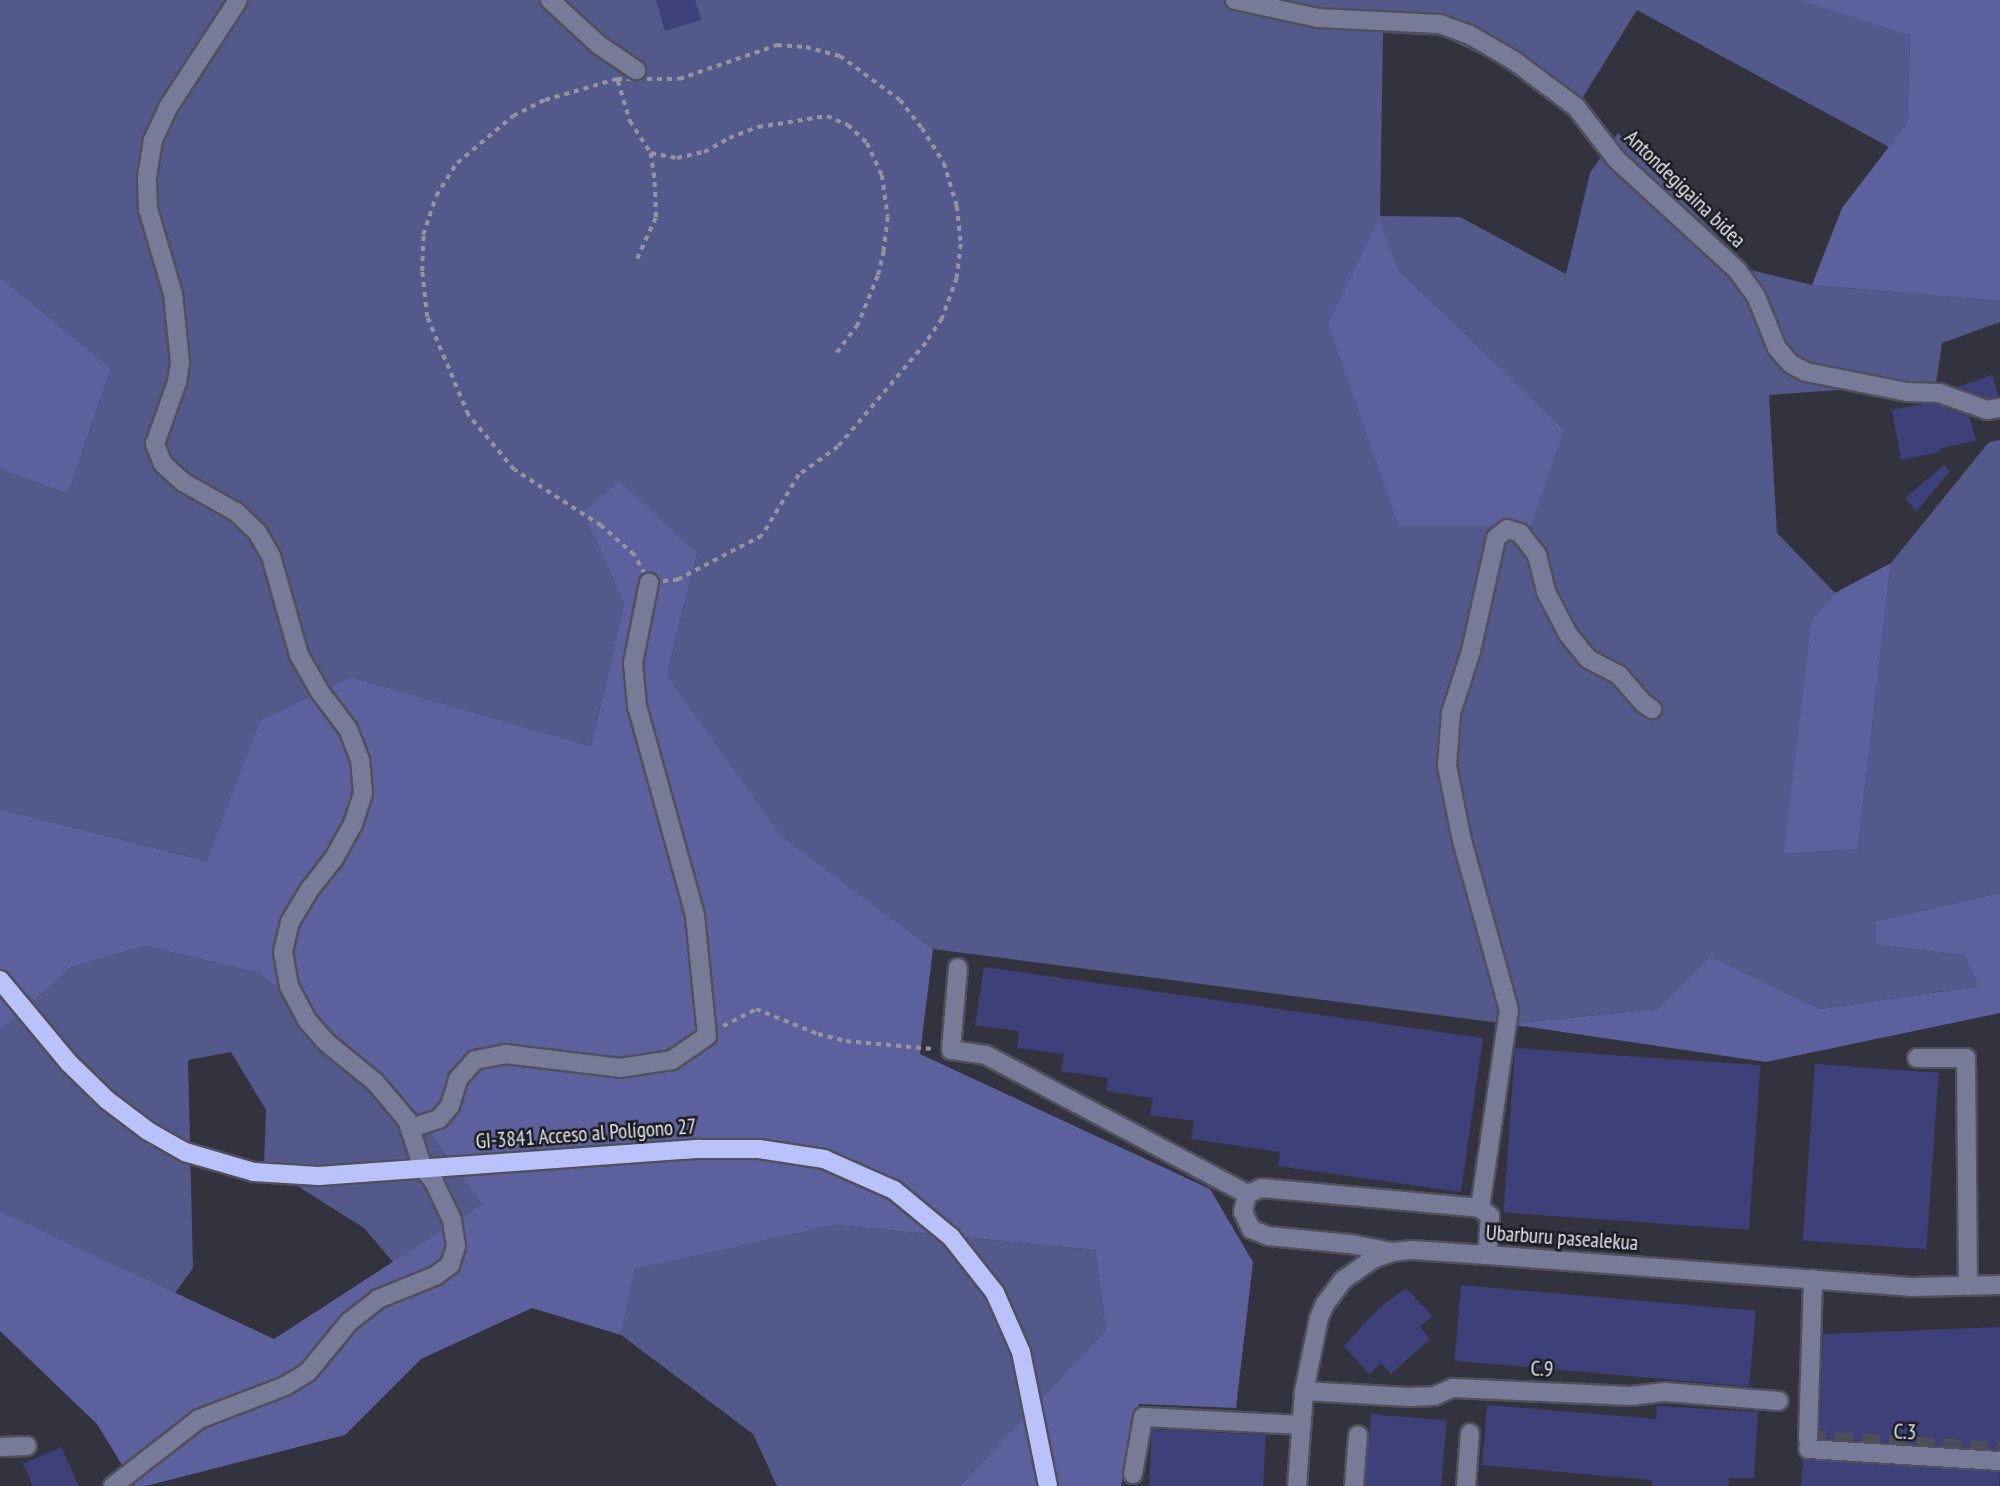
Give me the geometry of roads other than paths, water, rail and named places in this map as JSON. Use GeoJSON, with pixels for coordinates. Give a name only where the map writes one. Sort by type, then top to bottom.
{"type":"FeatureCollection","features":[{"type":"Feature","properties":{"kind":"main road","name":"GI-3841 Acceso al Polígono 27"},"geometry":{"type":"LineString","coordinates":[[0,980],[69,1063],[107,1100],[148,1132],[186,1152],[254,1172],[286,1175],[699,1149],[760,1149],[824,1160],[894,1191],[951,1237],[995,1293],[1021,1352],[1048,1486]]}},
{"type":"Feature","properties":{"kind":"street"},"geometry":{"type":"LineString","coordinates":[[113,1486],[199,1419],[285,1385],[308,1372],[349,1322],[378,1299],[435,1276],[450,1265],[456,1247],[452,1220],[434,1182],[423,1168],[411,1128],[375,1082],[327,1042],[307,1020],[289,986],[283,952],[290,922],[310,888],[334,860],[353,824],[363,793],[360,760],[348,729],[320,692],[299,655],[271,556],[257,532],[236,512],[183,482],[163,464],[155,444],[177,382],[180,362],[173,295],[148,209],[147,177],[153,141],[169,106],[238,0]]}},
{"type":"Feature","properties":{"kind":"street"},"geometry":{"type":"LineString","coordinates":[[550,0],[599,45],[636,70]]}},
{"type":"Feature","properties":{"kind":"street","name":"Antondegigaina bidea"},"geometry":{"type":"LineString","coordinates":[[1235,0],[1318,18],[1440,24],[1470,35],[1513,60],[1576,107],[1617,160],[1737,270],[1756,296],[1777,348],[1791,364],[1806,372],[1907,392],[1939,393],[1987,410],[2000,408]]}},
{"type":"Feature","properties":{"kind":"street"},"geometry":{"type":"LineString","coordinates":[[1480,1208],[1508,1010],[1462,841],[1447,766],[1451,713],[1474,638],[1496,538],[1507,529],[1520,533],[1537,555],[1546,592],[1568,634],[1588,659],[1618,674],[1643,703],[1653,709]]}},
{"type":"Feature","properties":{"kind":"street"},"geometry":{"type":"LineString","coordinates":[[411,1128],[439,1119],[450,1107],[458,1079],[475,1060],[505,1054],[620,1068],[672,1060],[707,1036],[695,915],[637,706],[633,663],[649,583]]}},
{"type":"Feature","properties":{"kind":"street"},"geometry":{"type":"LineString","coordinates":[[958,968],[951,1050],[986,1055],[1247,1194],[1262,1188],[1480,1208],[1490,1216],[1488,1255]]}},
{"type":"Feature","properties":{"kind":"street"},"geometry":{"type":"LineString","coordinates":[[1917,1058],[1966,1058],[1968,1286]]}},
{"type":"Feature","properties":{"kind":"street"},"geometry":{"type":"LineString","coordinates":[[1247,1194],[1243,1212],[1251,1229],[1268,1236],[1392,1252]]}},
{"type":"Feature","properties":{"kind":"street","name":"Ubarburu pasealekua"},"geometry":{"type":"LineString","coordinates":[[1297,1486],[1304,1391],[1314,1337],[1325,1304],[1357,1268],[1392,1252],[1412,1250],[1488,1255],[1911,1287],[2000,1285]]}},
{"type":"Feature","properties":{"kind":"street","name":"C.3"},"geometry":{"type":"LineString","coordinates":[[1813,1279],[1808,1444],[2000,1461]]}},
{"type":"Feature","properties":{"kind":"street","name":"C.9"},"geometry":{"type":"LineString","coordinates":[[1304,1391],[1409,1397],[1434,1395],[1453,1388],[1631,1395],[1665,1392],[1779,1401]]}},
{"type":"Feature","properties":{"kind":"street"},"geometry":{"type":"LineString","coordinates":[[1133,1474],[1143,1417],[1302,1425]]}},
{"type":"Feature","properties":{"kind":"street"},"geometry":{"type":"LineString","coordinates":[[1466,1486],[1470,1433]]}},
{"type":"Feature","properties":{"kind":"street"},"geometry":{"type":"LineString","coordinates":[[1353,1486],[1358,1435]]}},
{"type":"Feature","properties":{"kind":"street"},"geometry":{"type":"LineString","coordinates":[[0,1447],[27,1446]]}},
{"type":"Feature","properties":{"kind":"tunnel"},"geometry":{"type":"LineString","coordinates":[[1808,1439],[2000,1451]]}}]}
